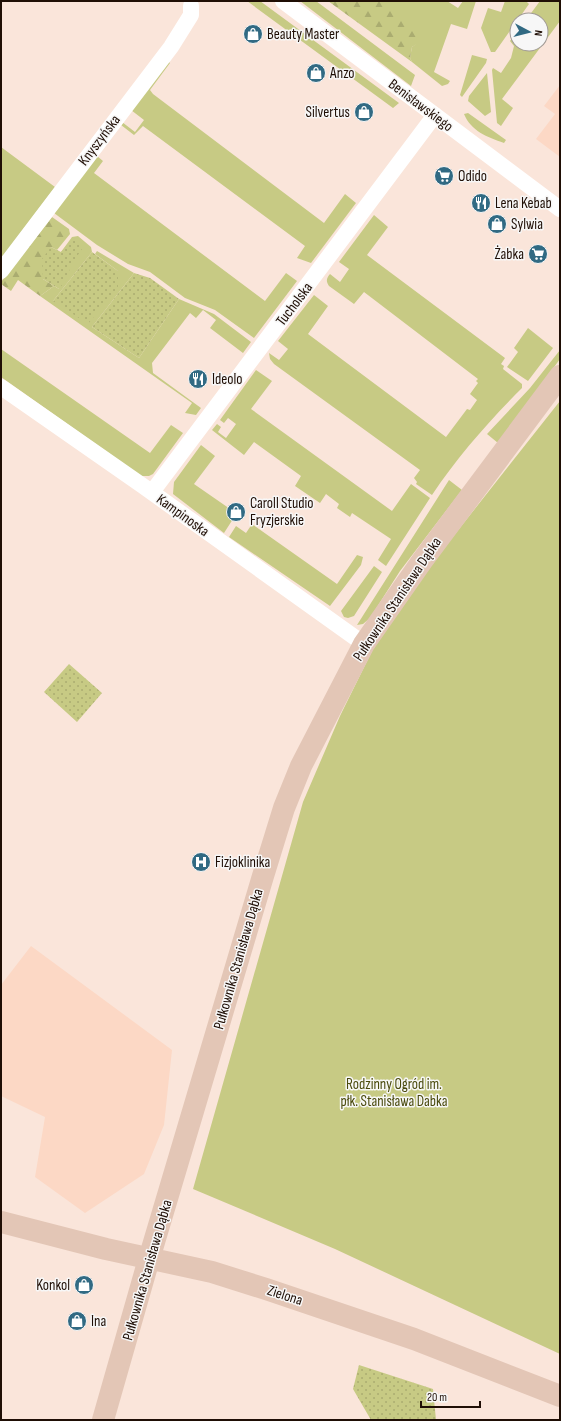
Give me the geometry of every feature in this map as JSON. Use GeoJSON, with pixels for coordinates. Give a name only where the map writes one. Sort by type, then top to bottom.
{"type":"FeatureCollection","features":[{"type":"Feature","properties":{"kind":"street","name":"Benisławskiego"},"geometry":{"type":"LineString","coordinates":[[283,1],[560,209]]}},
{"type":"Feature","properties":{"kind":"street","name":"Knyszyńska"},"geometry":{"type":"LineString","coordinates":[[1,272],[171,47],[191,15],[191,6]]}},
{"type":"Feature","properties":{"kind":"street","name":"Tucholska"},"geometry":{"type":"LineString","coordinates":[[152,492],[255,357],[435,115]]}},
{"type":"Feature","properties":{"kind":"street","name":"Pułkownika Stanisława Dąbka"},"geometry":{"type":"LineString","coordinates":[[104,1420],[149,1259],[284,808],[301,766],[364,644],[436,542],[560,376]]}},
{"type":"Feature","properties":{"kind":"street","name":"Kampinoska"},"geometry":{"type":"LineString","coordinates":[[1,387],[152,492],[364,644]]}},
{"type":"Feature","properties":{"kind":"street","name":"Zielona"},"geometry":{"type":"LineString","coordinates":[[1,1222],[106,1249],[212,1272],[307,1302],[414,1339],[560,1396]]}},
{"type":"Feature","properties":{"kind":"shaded area"},"geometry":{"type":"Polygon","coordinates":[[[560,85],[560,157],[536,139],[555,114],[544,106],[560,85]]]}},
{"type":"Feature","properties":{"kind":"shaded area"},"geometry":{"type":"Polygon","coordinates":[[[31,946],[172,1050],[164,1125],[144,1174],[85,1213],[35,1177],[45,1117],[1,1096],[1,985],[31,946]]]}},
{"type":"Feature","properties":{"kind":"green space"},"geometry":{"type":"Polygon","coordinates":[[[247,1],[260,1],[399,103],[393,108],[247,1]]]}},
{"type":"Feature","properties":{"kind":"green space"},"geometry":{"type":"Polygon","coordinates":[[[300,1],[316,1],[415,75],[411,86],[300,1]]]}},
{"type":"Feature","properties":{"kind":"green space"},"geometry":{"type":"Polygon","coordinates":[[[328,1],[382,1],[393,12],[403,14],[421,31],[417,44],[412,47],[410,58],[412,62],[328,1]]]}},
{"type":"Feature","properties":{"kind":"green space"},"geometry":{"type":"Polygon","coordinates":[[[361,1],[447,1],[458,8],[463,1],[476,1],[467,29],[451,24],[434,72],[450,81],[448,84],[442,86],[412,62],[410,58],[412,47],[416,44],[361,1]]]}},
{"type":"Feature","properties":{"kind":"green space"},"geometry":{"type":"Polygon","coordinates":[[[505,1],[526,1],[529,4],[523,12],[509,12],[509,32],[495,52],[491,52],[481,28],[488,8],[501,12],[505,1]]]}},
{"type":"Feature","properties":{"kind":"green space"},"geometry":{"type":"Polygon","coordinates":[[[540,1],[560,1],[560,21],[549,36],[549,12],[532,12],[540,1]]]}},
{"type":"Feature","properties":{"kind":"green space"},"geometry":{"type":"Polygon","coordinates":[[[512,52],[537,52],[502,99],[513,108],[501,126],[497,123],[492,70],[493,68],[501,73],[511,58],[512,52]]]}},
{"type":"Feature","properties":{"kind":"green space"},"geometry":{"type":"Polygon","coordinates":[[[472,55],[487,59],[486,63],[462,97],[460,95],[472,55]]]}},
{"type":"Feature","properties":{"kind":"green space"},"geometry":{"type":"Polygon","coordinates":[[[168,61],[170,63],[150,90],[153,94],[324,223],[345,194],[356,203],[311,263],[297,258],[305,246],[143,126],[134,135],[121,125],[122,122],[135,132],[144,120],[131,110],[168,61]]]}},
{"type":"Feature","properties":{"kind":"green space"},"geometry":{"type":"Polygon","coordinates":[[[487,73],[491,112],[485,116],[468,101],[469,96],[487,73]]]}},
{"type":"Feature","properties":{"kind":"green space"},"geometry":{"type":"Polygon","coordinates":[[[468,113],[506,140],[504,143],[486,136],[475,129],[464,114],[468,113]]]}},
{"type":"Feature","properties":{"kind":"green space"},"geometry":{"type":"Polygon","coordinates":[[[1,147],[55,187],[1,259],[1,147]]]}},
{"type":"Feature","properties":{"kind":"green space"},"geometry":{"type":"Polygon","coordinates":[[[97,156],[103,161],[94,173],[265,301],[286,273],[297,281],[254,338],[215,310],[185,298],[150,272],[128,264],[97,245],[54,213],[97,156]]]}},
{"type":"Feature","properties":{"kind":"green space"},"geometry":{"type":"Polygon","coordinates":[[[374,215],[388,227],[367,255],[505,358],[501,364],[504,366],[503,369],[522,384],[522,388],[474,439],[452,466],[432,495],[416,484],[417,482],[414,478],[420,470],[274,364],[270,359],[269,353],[279,360],[288,349],[278,341],[314,295],[328,306],[308,334],[446,437],[467,409],[470,410],[477,400],[470,394],[478,383],[476,381],[478,379],[364,292],[354,304],[328,284],[327,280],[330,274],[340,282],[349,269],[339,262],[374,215]]]}},
{"type":"Feature","properties":{"kind":"green space"},"geometry":{"type":"Polygon","coordinates":[[[52,217],[69,229],[70,234],[57,250],[51,247],[43,279],[54,286],[40,296],[18,280],[11,291],[1,284],[1,282],[52,217]]]}},
{"type":"Feature","properties":{"kind":"green space"},"geometry":{"type":"Polygon","coordinates":[[[78,236],[91,247],[92,252],[53,301],[118,271],[95,254],[97,251],[134,273],[92,327],[139,358],[179,299],[214,314],[251,342],[243,353],[210,328],[216,320],[203,310],[196,318],[190,313],[152,363],[153,373],[201,408],[196,415],[185,413],[192,403],[40,296],[54,286],[59,289],[61,252],[72,237],[78,236]]]}},
{"type":"Feature","properties":{"kind":"green space"},"geometry":{"type":"Polygon","coordinates":[[[73,238],[84,246],[69,268],[70,275],[59,289],[43,279],[42,259],[51,247],[61,252],[73,238]]]}},
{"type":"Feature","properties":{"kind":"green space"},"geometry":{"type":"Polygon","coordinates":[[[92,252],[118,271],[118,287],[88,324],[53,301],[92,252]]]}},
{"type":"Feature","properties":{"kind":"green space"},"geometry":{"type":"Polygon","coordinates":[[[134,273],[150,278],[179,299],[139,358],[92,327],[134,273]]]}},
{"type":"Feature","properties":{"kind":"green space"},"geometry":{"type":"Polygon","coordinates":[[[528,328],[553,348],[528,381],[507,367],[518,352],[514,348],[528,328]]]}},
{"type":"Feature","properties":{"kind":"green space"},"geometry":{"type":"Polygon","coordinates":[[[1,349],[150,453],[171,425],[183,433],[153,474],[149,476],[141,476],[1,377],[1,349]]]}},
{"type":"Feature","properties":{"kind":"green space"},"geometry":{"type":"Polygon","coordinates":[[[560,350],[560,359],[498,443],[487,434],[530,388],[560,350]]]}},
{"type":"Feature","properties":{"kind":"green space"},"geometry":{"type":"Polygon","coordinates":[[[256,370],[272,381],[251,409],[392,511],[411,484],[430,498],[386,566],[378,560],[391,539],[352,513],[350,517],[337,508],[339,504],[326,494],[320,503],[295,486],[301,476],[254,442],[244,455],[212,430],[217,424],[221,427],[218,432],[226,438],[236,424],[228,418],[224,423],[220,420],[256,370]]]}},
{"type":"Feature","properties":{"kind":"green space","name":"Rodzinny Ogród im. płk. Stanisława Dabka"},"geometry":{"type":"Polygon","coordinates":[[[560,401],[560,1354],[335,1249],[193,1189],[303,802],[340,716],[373,649],[410,591],[560,401]]]}},
{"type":"Feature","properties":{"kind":"green space"},"geometry":{"type":"Polygon","coordinates":[[[201,445],[215,456],[194,484],[233,511],[230,516],[233,519],[224,533],[173,494],[174,482],[201,445]]]}},
{"type":"Feature","properties":{"kind":"green space"},"geometry":{"type":"Polygon","coordinates":[[[449,480],[462,490],[400,571],[370,618],[363,624],[357,625],[449,480]]]}},
{"type":"Feature","properties":{"kind":"green space"},"geometry":{"type":"Polygon","coordinates":[[[252,524],[337,584],[357,555],[363,557],[361,565],[330,606],[229,537],[236,526],[246,533],[252,524]]]}},
{"type":"Feature","properties":{"kind":"green space"},"geometry":{"type":"Polygon","coordinates":[[[374,566],[382,572],[354,616],[348,618],[344,617],[341,611],[374,566]]]}},
{"type":"Feature","properties":{"kind":"green space"},"geometry":{"type":"Polygon","coordinates":[[[69,664],[102,693],[77,722],[44,692],[69,664]]]}},
{"type":"Feature","properties":{"kind":"green space"},"geometry":{"type":"Polygon","coordinates":[[[359,1365],[433,1389],[436,1420],[371,1420],[353,1389],[359,1365]]]}},
{"type":"Feature","properties":{"kind":"place","name":"Beauty Master"},"geometry":{"type":"Point","coordinates":[253,34]}},
{"type":"Feature","properties":{"kind":"place","name":"Anzo"},"geometry":{"type":"Point","coordinates":[316,73]}},
{"type":"Feature","properties":{"kind":"place","name":"Silvertus"},"geometry":{"type":"Point","coordinates":[364,112]}},
{"type":"Feature","properties":{"kind":"place","name":"Odido"},"geometry":{"type":"Point","coordinates":[444,176]}},
{"type":"Feature","properties":{"kind":"place","name":"Lena Kebab"},"geometry":{"type":"Point","coordinates":[481,203]}},
{"type":"Feature","properties":{"kind":"place","name":"Sylwia"},"geometry":{"type":"Point","coordinates":[497,224]}},
{"type":"Feature","properties":{"kind":"place","name":"Żabka"},"geometry":{"type":"Point","coordinates":[538,254]}},
{"type":"Feature","properties":{"kind":"place","name":"Ideolo"},"geometry":{"type":"Point","coordinates":[198,379]}},
{"type":"Feature","properties":{"kind":"place","name":"Caroll Studio Fryzjerskie"},"geometry":{"type":"Point","coordinates":[236,512]}},
{"type":"Feature","properties":{"kind":"place","name":"Fizjoklinika"},"geometry":{"type":"Point","coordinates":[201,862]}},
{"type":"Feature","properties":{"kind":"place","name":"Konkol"},"geometry":{"type":"Point","coordinates":[84,1285]}},
{"type":"Feature","properties":{"kind":"place","name":"Ina"},"geometry":{"type":"Point","coordinates":[77,1321]}}]}
